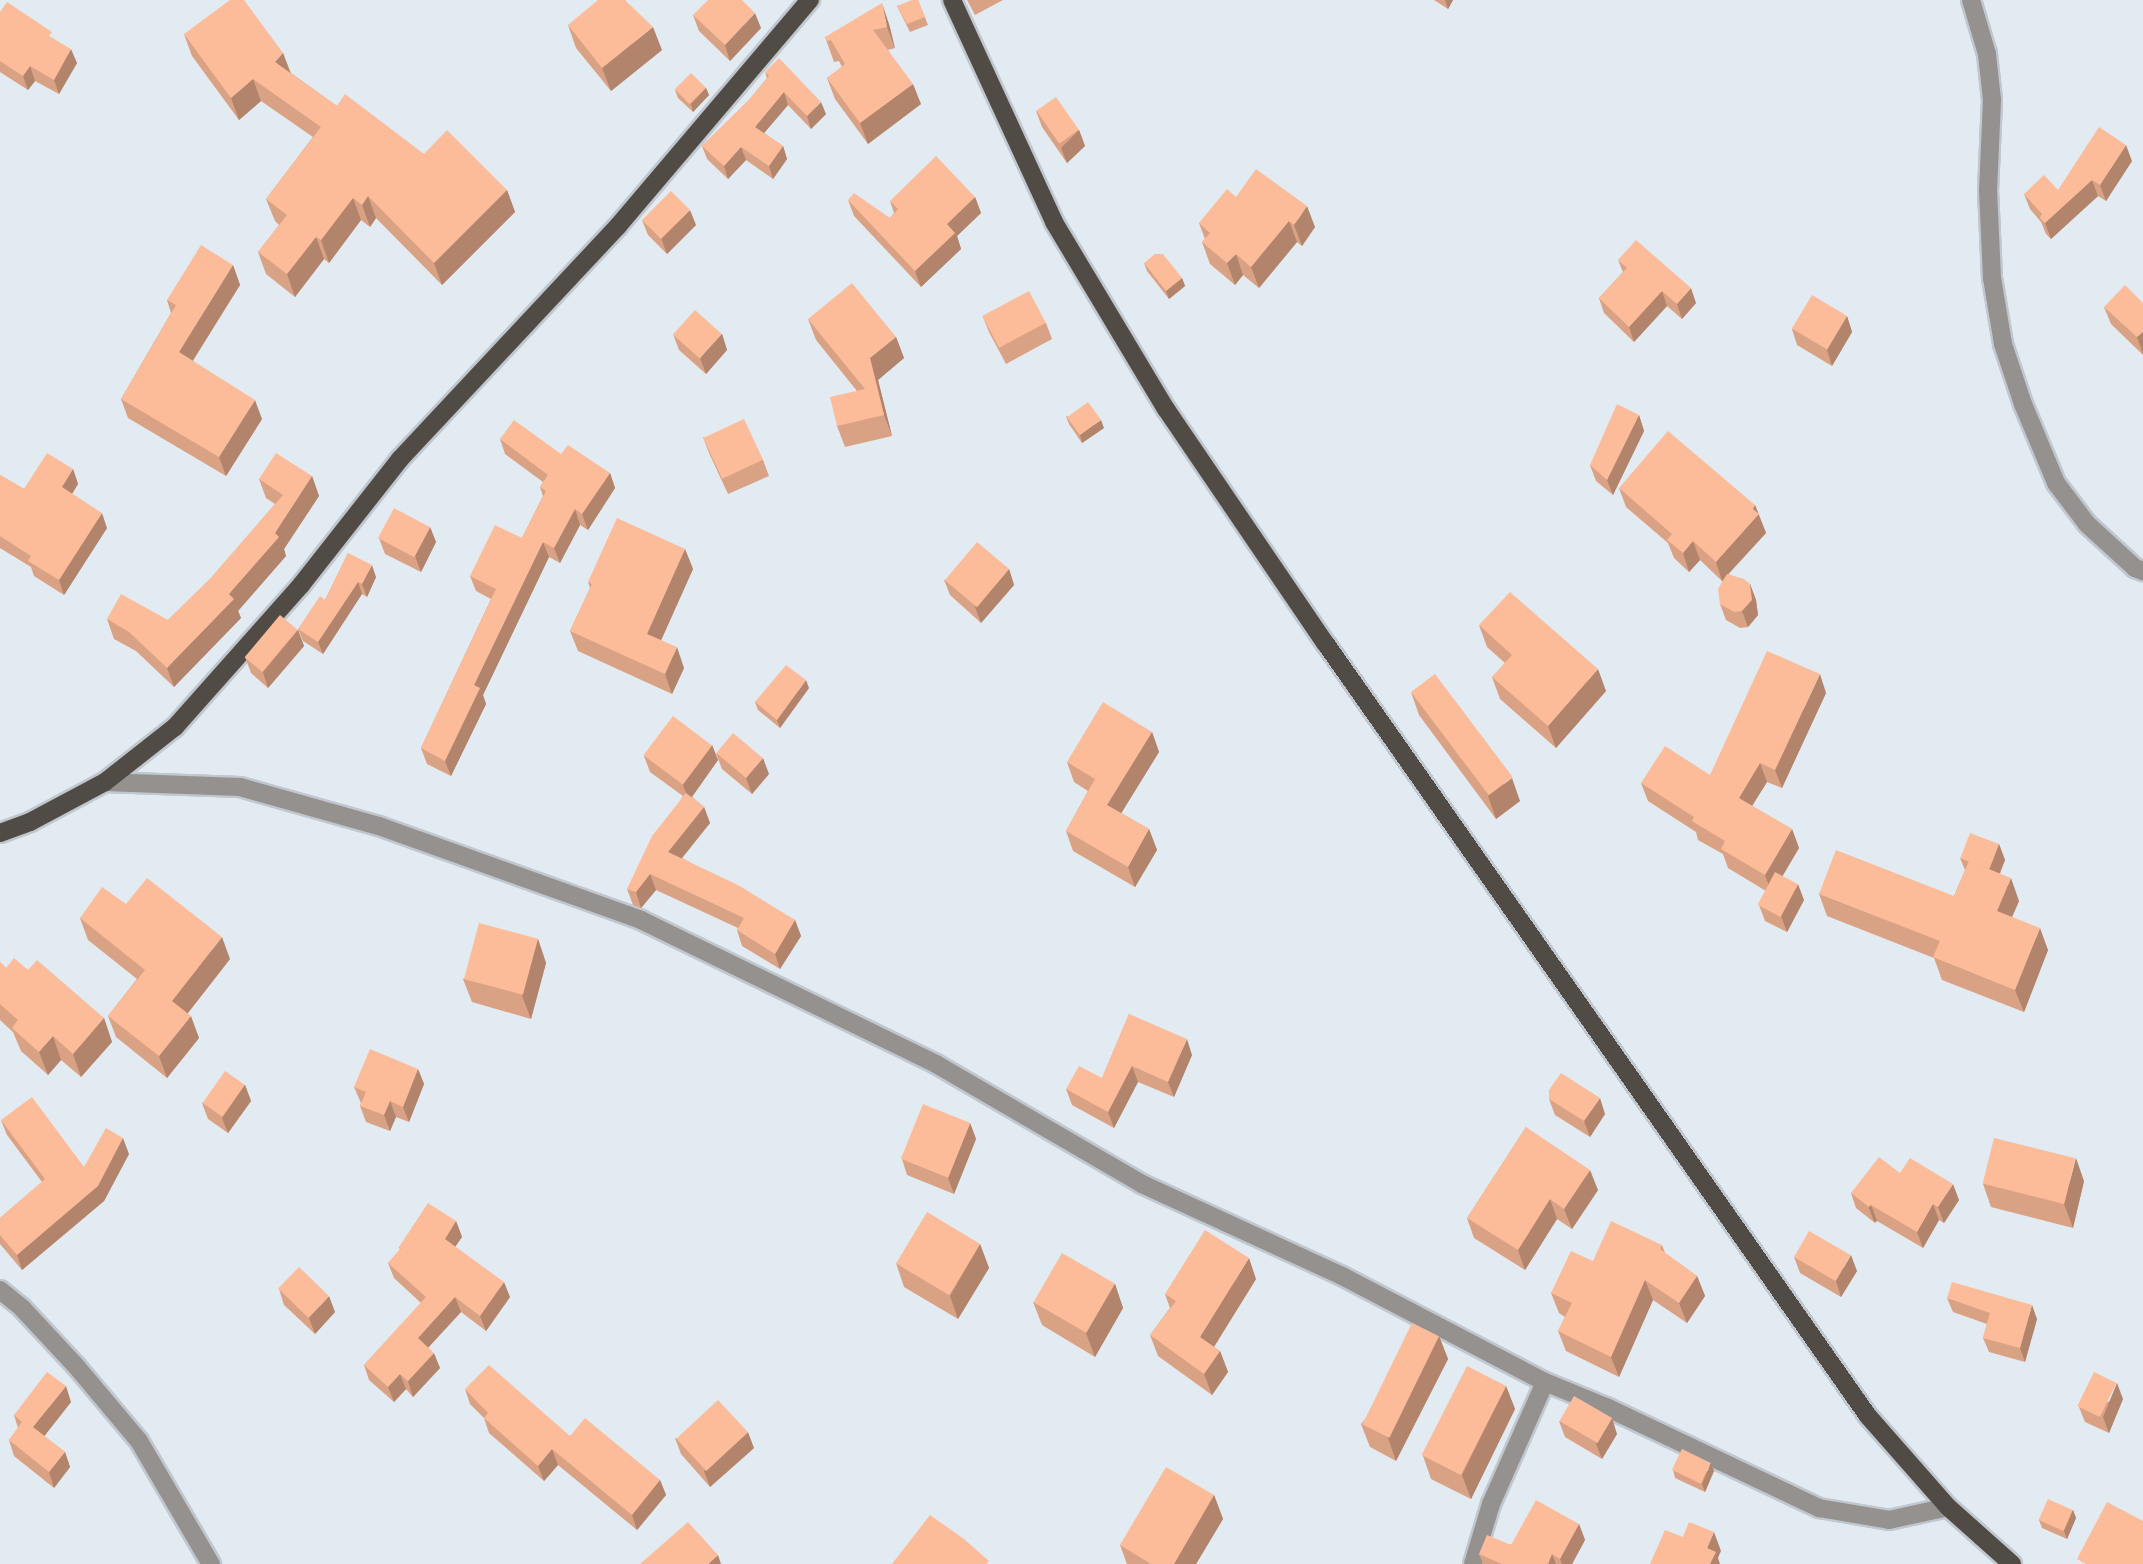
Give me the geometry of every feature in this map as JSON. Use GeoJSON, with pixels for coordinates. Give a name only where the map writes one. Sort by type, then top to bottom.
{"type":"FeatureCollection","features":[{"type":"Feature","properties":{"kind":"main road"},"geometry":{"type":"LineString","coordinates":[[0,833],[30,822],[104,782],[174,727],[301,585],[400,459],[618,226],[810,0]]}},
{"type":"Feature","properties":{"kind":"main road"},"geometry":{"type":"LineString","coordinates":[[952,0],[1054,222],[1166,408],[1326,644],[1868,1416],[1948,1507],[2012,1564]]}},
{"type":"Feature","properties":{"kind":"street"},"geometry":{"type":"LineString","coordinates":[[1971,0],[1987,54],[1992,100],[1989,215],[1992,278],[2003,344],[2023,404],[2056,483],[2087,524],[2135,568],[2143,571]]}},
{"type":"Feature","properties":{"kind":"street"},"geometry":{"type":"LineString","coordinates":[[104,782],[240,788],[379,826],[641,920],[936,1064],[1142,1184],[1342,1276],[1545,1382],[1606,1407],[1819,1508],[1889,1520],[1948,1507]]}},
{"type":"Feature","properties":{"kind":"street"},"geometry":{"type":"LineString","coordinates":[[0,1290],[22,1308],[76,1366],[139,1441],[211,1564]]}},
{"type":"Feature","properties":{"kind":"street"},"geometry":{"type":"LineString","coordinates":[[1473,1564],[1491,1504],[1545,1382]]}},
{"type":"Feature","properties":{"kind":"building"},"geometry":{"type":"Polygon","coordinates":[[[230,0],[244,0],[283,53],[275,62],[337,106],[345,94],[424,154],[447,130],[507,190],[434,263],[368,196],[362,205],[353,198],[321,240],[316,237],[287,274],[258,252],[287,215],[266,199],[321,127],[253,79],[231,98],[184,34],[230,0]]]}},
{"type":"Feature","properties":{"kind":"building"},"geometry":{"type":"Polygon","coordinates":[[[598,0],[625,0],[653,27],[602,68],[568,25],[598,0]]]}},
{"type":"Feature","properties":{"kind":"building"},"geometry":{"type":"Polygon","coordinates":[[[708,0],[742,0],[755,13],[725,45],[693,15],[708,0]]]}},
{"type":"Feature","properties":{"kind":"building"},"geometry":{"type":"Polygon","coordinates":[[[918,0],[925,17],[907,24],[897,6],[918,0]]]}},
{"type":"Feature","properties":{"kind":"building"},"geometry":{"type":"Polygon","coordinates":[[[7,2],[52,32],[49,36],[71,49],[54,80],[30,66],[23,76],[0,61],[0,12],[7,2]]]}},
{"type":"Feature","properties":{"kind":"building"},"geometry":{"type":"Polygon","coordinates":[[[882,3],[887,27],[873,30],[913,84],[860,123],[827,78],[845,64],[831,40],[827,41],[825,37],[882,3]]]}},
{"type":"Feature","properties":{"kind":"building"},"geometry":{"type":"Polygon","coordinates":[[[779,58],[821,102],[807,116],[784,92],[755,127],[783,146],[769,166],[741,147],[724,166],[702,146],[749,100],[769,76],[765,72],[779,58]]]}},
{"type":"Feature","properties":{"kind":"building"},"geometry":{"type":"Polygon","coordinates":[[[691,73],[706,88],[690,104],[675,89],[691,73]]]}},
{"type":"Feature","properties":{"kind":"building"},"geometry":{"type":"Polygon","coordinates":[[[1056,97],[1079,130],[1059,144],[1036,111],[1056,97]]]}},
{"type":"Feature","properties":{"kind":"building"},"geometry":{"type":"Polygon","coordinates":[[[2099,127],[2126,145],[2100,185],[2092,180],[2045,223],[2040,218],[2042,214],[2024,194],[2044,175],[2058,190],[2099,127]]]}},
{"type":"Feature","properties":{"kind":"building"},"geometry":{"type":"Polygon","coordinates":[[[936,156],[975,197],[947,224],[955,233],[915,271],[848,200],[854,193],[890,218],[898,209],[890,201],[936,156]]]}},
{"type":"Feature","properties":{"kind":"building"},"geometry":{"type":"Polygon","coordinates":[[[1256,169],[1307,206],[1294,225],[1289,221],[1251,267],[1236,254],[1227,263],[1202,242],[1210,233],[1199,223],[1227,189],[1236,197],[1256,169]]]}},
{"type":"Feature","properties":{"kind":"building"},"geometry":{"type":"Polygon","coordinates":[[[671,191],[690,210],[661,239],[642,220],[671,191]]]}},
{"type":"Feature","properties":{"kind":"building"},"geometry":{"type":"Polygon","coordinates":[[[1636,240],[1691,288],[1677,304],[1662,291],[1629,327],[1599,298],[1627,268],[1618,260],[1636,240]]]}},
{"type":"Feature","properties":{"kind":"building"},"geometry":{"type":"Polygon","coordinates":[[[201,245],[233,265],[179,352],[255,400],[219,457],[121,399],[176,305],[167,300],[201,245]]]}},
{"type":"Feature","properties":{"kind":"building"},"geometry":{"type":"Polygon","coordinates":[[[1155,254],[1163,254],[1182,278],[1166,291],[1144,263],[1155,254]]]}},
{"type":"Feature","properties":{"kind":"building"},"geometry":{"type":"Polygon","coordinates":[[[852,283],[896,337],[870,358],[884,415],[837,426],[830,397],[865,389],[808,319],[852,283]]]}},
{"type":"Feature","properties":{"kind":"building"},"geometry":{"type":"Polygon","coordinates":[[[2125,285],[2143,303],[2143,332],[2137,337],[2104,307],[2125,285]]]}},
{"type":"Feature","properties":{"kind":"building"},"geometry":{"type":"Polygon","coordinates":[[[1029,291],[1046,323],[999,348],[982,316],[1029,291]]]}},
{"type":"Feature","properties":{"kind":"building"},"geometry":{"type":"Polygon","coordinates":[[[1812,295],[1847,316],[1827,350],[1792,328],[1812,295]]]}},
{"type":"Feature","properties":{"kind":"building"},"geometry":{"type":"Polygon","coordinates":[[[695,310],[722,334],[700,359],[673,335],[695,310]]]}},
{"type":"Feature","properties":{"kind":"building"},"geometry":{"type":"Polygon","coordinates":[[[1088,402],[1101,420],[1080,435],[1067,417],[1088,402]]]}},
{"type":"Feature","properties":{"kind":"building"},"geometry":{"type":"Polygon","coordinates":[[[1617,404],[1639,415],[1607,480],[1590,465],[1617,404]]]}},
{"type":"Feature","properties":{"kind":"building"},"geometry":{"type":"Polygon","coordinates":[[[744,419],[763,460],[722,479],[703,438],[744,419]]]}},
{"type":"Feature","properties":{"kind":"building"},"geometry":{"type":"Polygon","coordinates":[[[514,420],[561,454],[568,445],[610,473],[582,514],[575,509],[554,548],[543,542],[474,685],[480,688],[445,761],[421,748],[496,589],[470,576],[495,525],[522,538],[546,491],[540,487],[548,475],[500,439],[514,420]]]}},
{"type":"Feature","properties":{"kind":"building"},"geometry":{"type":"Polygon","coordinates":[[[1668,431],[1755,505],[1753,509],[1759,514],[1716,562],[1693,541],[1683,553],[1667,540],[1672,534],[1619,488],[1668,431]]]}},
{"type":"Feature","properties":{"kind":"building"},"geometry":{"type":"Polygon","coordinates":[[[47,453],[73,469],[62,487],[102,513],[59,580],[28,561],[31,556],[0,536],[0,475],[24,489],[47,453]]]}},
{"type":"Feature","properties":{"kind":"building"},"geometry":{"type":"Polygon","coordinates":[[[276,453],[312,476],[275,533],[279,537],[229,594],[234,599],[167,668],[129,632],[107,619],[121,594],[168,620],[211,578],[283,495],[259,479],[276,453]]]}},
{"type":"Feature","properties":{"kind":"building"},"geometry":{"type":"Polygon","coordinates":[[[394,508],[430,527],[414,557],[378,538],[394,508]]]}},
{"type":"Feature","properties":{"kind":"building"},"geometry":{"type":"Polygon","coordinates":[[[617,518],[685,549],[647,634],[677,647],[665,674],[570,631],[592,584],[588,582],[617,518]]]}},
{"type":"Feature","properties":{"kind":"building"},"geometry":{"type":"Polygon","coordinates":[[[977,542],[1009,569],[977,607],[945,580],[977,542]]]}},
{"type":"Feature","properties":{"kind":"building"},"geometry":{"type":"Polygon","coordinates":[[[348,553],[372,565],[362,584],[358,582],[318,642],[298,629],[320,596],[325,600],[348,553]]]}},
{"type":"Feature","properties":{"kind":"building"},"geometry":{"type":"Polygon","coordinates":[[[1727,574],[1744,579],[1750,584],[1752,600],[1742,611],[1734,612],[1720,604],[1718,589],[1727,574]]]}},
{"type":"Feature","properties":{"kind":"building"},"geometry":{"type":"Polygon","coordinates":[[[1510,592],[1598,669],[1548,726],[1492,677],[1512,655],[1479,625],[1510,592]]]}},
{"type":"Feature","properties":{"kind":"building"},"geometry":{"type":"Polygon","coordinates":[[[280,615],[298,630],[262,672],[245,657],[280,615]]]}},
{"type":"Feature","properties":{"kind":"building"},"geometry":{"type":"Polygon","coordinates":[[[1767,651],[1820,674],[1775,770],[1760,763],[1739,798],[1792,829],[1765,875],[1721,849],[1725,841],[1692,821],[1694,817],[1641,783],[1665,746],[1710,775],[1767,651]]]}},
{"type":"Feature","properties":{"kind":"building"},"geometry":{"type":"Polygon","coordinates":[[[786,665],[806,680],[777,720],[755,702],[786,665]]]}},
{"type":"Feature","properties":{"kind":"building"},"geometry":{"type":"Polygon","coordinates":[[[1435,674],[1513,777],[1489,795],[1411,692],[1435,674]]]}},
{"type":"Feature","properties":{"kind":"building"},"geometry":{"type":"Polygon","coordinates":[[[1103,702],[1152,732],[1107,805],[1149,829],[1128,867],[1066,831],[1095,779],[1067,762],[1103,702]]]}},
{"type":"Feature","properties":{"kind":"building"},"geometry":{"type":"Polygon","coordinates":[[[673,716],[712,745],[683,785],[644,755],[673,716]]]}},
{"type":"Feature","properties":{"kind":"building"},"geometry":{"type":"Polygon","coordinates":[[[733,733],[763,758],[746,778],[716,753],[733,733]]]}},
{"type":"Feature","properties":{"kind":"building"},"geometry":{"type":"Polygon","coordinates":[[[686,793],[704,807],[668,852],[738,885],[795,920],[775,954],[737,930],[744,918],[650,874],[636,892],[627,889],[652,836],[686,793]]]}},
{"type":"Feature","properties":{"kind":"building"},"geometry":{"type":"Polygon","coordinates":[[[1970,833],[1999,844],[1989,869],[1960,858],[1970,833]]]}},
{"type":"Feature","properties":{"kind":"building"},"geometry":{"type":"Polygon","coordinates":[[[1836,850],[1954,896],[1969,861],[2011,878],[1997,911],[2040,928],[2015,990],[1933,957],[1940,941],[1819,894],[1836,850]]]}},
{"type":"Feature","properties":{"kind":"building"},"geometry":{"type":"Polygon","coordinates":[[[1775,872],[1798,884],[1781,917],[1758,905],[1775,872]]]}},
{"type":"Feature","properties":{"kind":"building"},"geometry":{"type":"Polygon","coordinates":[[[147,878],[222,937],[172,1001],[191,1016],[159,1056],[108,1016],[145,970],[80,918],[102,887],[126,904],[147,878]]]}},
{"type":"Feature","properties":{"kind":"building"},"geometry":{"type":"Polygon","coordinates":[[[479,923],[538,939],[523,995],[464,979],[479,923]]]}},
{"type":"Feature","properties":{"kind":"building"},"geometry":{"type":"Polygon","coordinates":[[[14,958],[28,970],[37,960],[104,1018],[73,1054],[53,1036],[39,1052],[12,1028],[18,1020],[0,1004],[0,962],[6,968],[14,958]]]}},
{"type":"Feature","properties":{"kind":"building"},"geometry":{"type":"Polygon","coordinates":[[[1129,1014],[1187,1039],[1168,1082],[1132,1066],[1108,1112],[1066,1089],[1079,1066],[1102,1078],[1129,1014]]]}},
{"type":"Feature","properties":{"kind":"building"},"geometry":{"type":"Polygon","coordinates":[[[370,1049],[418,1069],[403,1107],[390,1101],[384,1115],[360,1106],[366,1092],[354,1087],[370,1049]]]}},
{"type":"Feature","properties":{"kind":"building"},"geometry":{"type":"Polygon","coordinates":[[[225,1071],[245,1085],[222,1117],[203,1103],[225,1071]]]}},
{"type":"Feature","properties":{"kind":"building"},"geometry":{"type":"Polygon","coordinates":[[[1561,1073],[1600,1098],[1584,1121],[1549,1099],[1549,1090],[1561,1073]]]}},
{"type":"Feature","properties":{"kind":"building"},"geometry":{"type":"Polygon","coordinates":[[[32,1097],[84,1167],[106,1128],[123,1138],[98,1186],[17,1255],[0,1235],[0,1218],[45,1179],[1,1120],[32,1097]]]}},
{"type":"Feature","properties":{"kind":"building"},"geometry":{"type":"Polygon","coordinates":[[[923,1104],[970,1123],[948,1178],[901,1159],[923,1104]]]}},
{"type":"Feature","properties":{"kind":"building"},"geometry":{"type":"Polygon","coordinates":[[[1526,1127],[1590,1170],[1564,1209],[1550,1199],[1518,1250],[1467,1218],[1526,1127]]]}},
{"type":"Feature","properties":{"kind":"building"},"geometry":{"type":"Polygon","coordinates":[[[1994,1138],[2076,1158],[2064,1204],[1983,1184],[1994,1138]]]}},
{"type":"Feature","properties":{"kind":"building"},"geometry":{"type":"Polygon","coordinates":[[[1879,1157],[1900,1173],[1910,1158],[1953,1184],[1938,1207],[1933,1204],[1917,1232],[1871,1205],[1869,1207],[1851,1193],[1879,1157]]]}},
{"type":"Feature","properties":{"kind":"building"},"geometry":{"type":"Polygon","coordinates":[[[428,1203],[456,1221],[445,1239],[504,1282],[480,1316],[455,1297],[418,1338],[434,1353],[408,1381],[400,1374],[388,1387],[364,1365],[426,1297],[388,1263],[401,1248],[399,1247],[428,1203]]]}},
{"type":"Feature","properties":{"kind":"building"},"geometry":{"type":"Polygon","coordinates":[[[927,1212],[980,1244],[949,1295],[896,1263],[927,1212]]]}},
{"type":"Feature","properties":{"kind":"building"},"geometry":{"type":"Polygon","coordinates":[[[1611,1221],[1662,1245],[1660,1249],[1697,1276],[1679,1303],[1645,1280],[1611,1357],[1558,1331],[1572,1303],[1551,1293],[1571,1251],[1593,1261],[1611,1221]]]}},
{"type":"Feature","properties":{"kind":"building"},"geometry":{"type":"Polygon","coordinates":[[[1205,1230],[1249,1258],[1200,1337],[1220,1351],[1204,1374],[1150,1335],[1176,1301],[1165,1294],[1205,1230]]]}},
{"type":"Feature","properties":{"kind":"building"},"geometry":{"type":"Polygon","coordinates":[[[1809,1231],[1851,1255],[1836,1281],[1794,1257],[1809,1231]]]}},
{"type":"Feature","properties":{"kind":"building"},"geometry":{"type":"Polygon","coordinates":[[[1062,1253],[1115,1284],[1086,1333],[1034,1302],[1062,1253]]]}},
{"type":"Feature","properties":{"kind":"building"},"geometry":{"type":"Polygon","coordinates":[[[299,1267],[329,1296],[308,1318],[278,1289],[299,1267]]]}},
{"type":"Feature","properties":{"kind":"building"},"geometry":{"type":"Polygon","coordinates":[[[1952,1282],[2032,1305],[2020,1348],[1983,1338],[1990,1313],[1947,1298],[1952,1282]]]}},
{"type":"Feature","properties":{"kind":"building"},"geometry":{"type":"Polygon","coordinates":[[[1412,1323],[1439,1336],[1389,1438],[1362,1425],[1412,1323]]]}},
{"type":"Feature","properties":{"kind":"building"},"geometry":{"type":"Polygon","coordinates":[[[489,1365],[570,1436],[585,1418],[660,1480],[632,1515],[552,1449],[538,1466],[484,1418],[488,1413],[465,1389],[489,1365]]]}},
{"type":"Feature","properties":{"kind":"building"},"geometry":{"type":"Polygon","coordinates":[[[1467,1366],[1506,1386],[1461,1475],[1422,1455],[1467,1366]]]}},
{"type":"Feature","properties":{"kind":"building"},"geometry":{"type":"Polygon","coordinates":[[[47,1372],[66,1386],[33,1427],[65,1452],[49,1472],[9,1440],[22,1422],[14,1415],[47,1372]]]}},
{"type":"Feature","properties":{"kind":"building"},"geometry":{"type":"Polygon","coordinates":[[[2094,1372],[2116,1383],[2100,1417],[2077,1406],[2094,1372]]]}},
{"type":"Feature","properties":{"kind":"building"},"geometry":{"type":"Polygon","coordinates":[[[1574,1396],[1612,1418],[1598,1443],[1560,1421],[1574,1396]]]}},
{"type":"Feature","properties":{"kind":"building"},"geometry":{"type":"Polygon","coordinates":[[[718,1400],[748,1432],[706,1471],[676,1439],[718,1400]]]}},
{"type":"Feature","properties":{"kind":"building"},"geometry":{"type":"Polygon","coordinates":[[[1682,1449],[1711,1463],[1701,1484],[1672,1470],[1682,1449]]]}},
{"type":"Feature","properties":{"kind":"building"},"geometry":{"type":"Polygon","coordinates":[[[1166,1467],[1214,1495],[1174,1564],[1151,1564],[1120,1545],[1166,1467]]]}},
{"type":"Feature","properties":{"kind":"building"},"geometry":{"type":"Polygon","coordinates":[[[2048,1499],[2073,1510],[2063,1531],[2039,1520],[2048,1499]]]}},
{"type":"Feature","properties":{"kind":"building"},"geometry":{"type":"Polygon","coordinates":[[[1536,1500],[1579,1524],[1560,1559],[1552,1554],[1548,1564],[1502,1564],[1479,1554],[1487,1535],[1511,1545],[1536,1500]]]}},
{"type":"Feature","properties":{"kind":"building"},"geometry":{"type":"Polygon","coordinates":[[[2107,1502],[2143,1521],[2143,1564],[2086,1564],[2077,1559],[2107,1502]]]}},
{"type":"Feature","properties":{"kind":"building"},"geometry":{"type":"Polygon","coordinates":[[[930,1515],[989,1561],[986,1564],[892,1564],[930,1515]]]}},
{"type":"Feature","properties":{"kind":"building"},"geometry":{"type":"Polygon","coordinates":[[[688,1522],[718,1555],[708,1564],[640,1564],[688,1522]]]}},
{"type":"Feature","properties":{"kind":"building"},"geometry":{"type":"Polygon","coordinates":[[[1689,1522],[1714,1532],[1707,1548],[1716,1552],[1710,1564],[1650,1564],[1665,1530],[1683,1537],[1689,1522]]]}}]}
